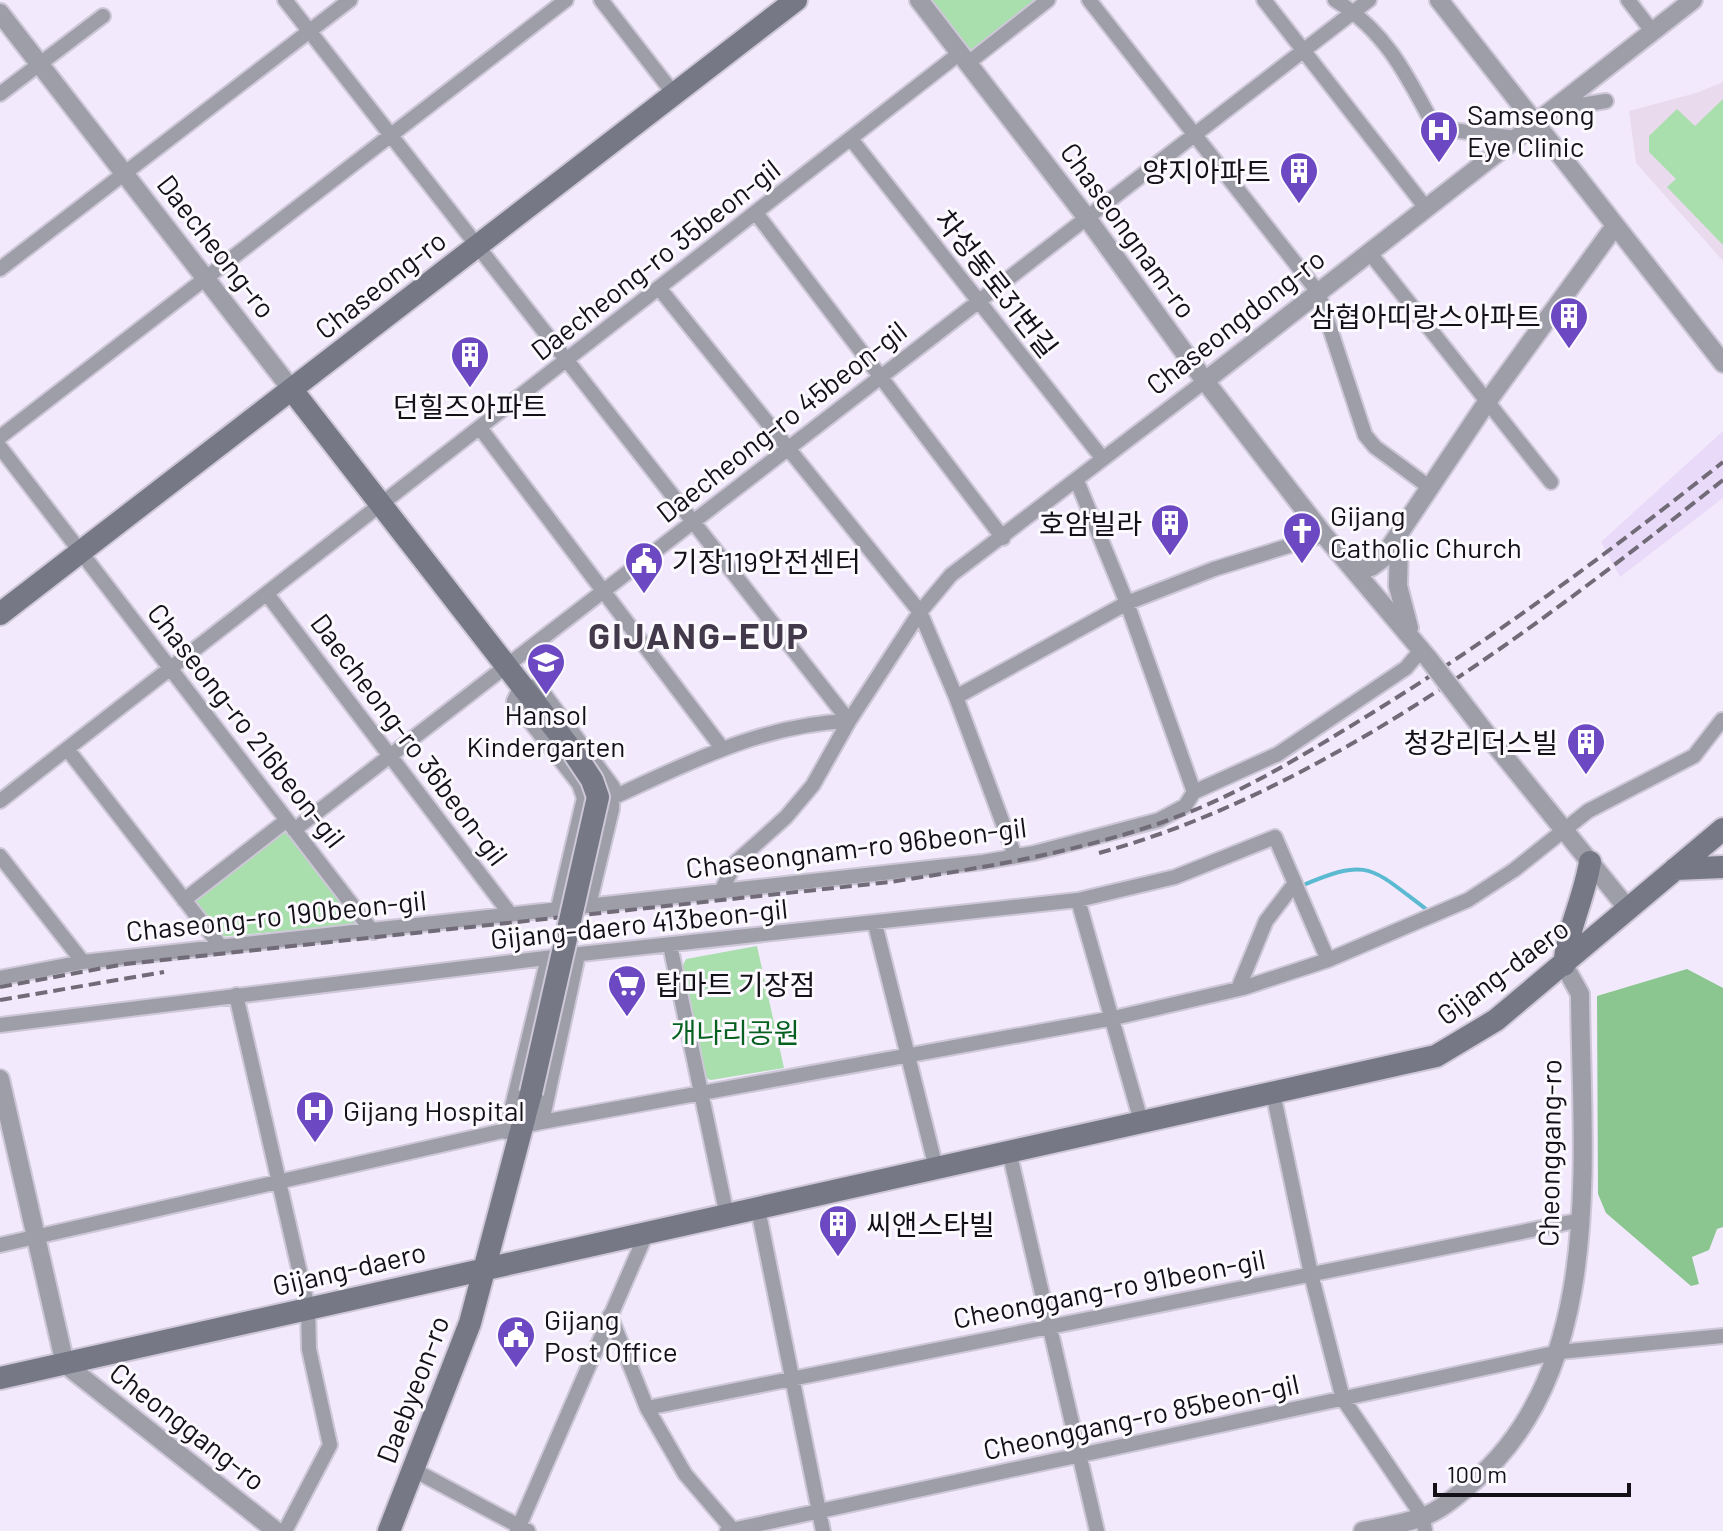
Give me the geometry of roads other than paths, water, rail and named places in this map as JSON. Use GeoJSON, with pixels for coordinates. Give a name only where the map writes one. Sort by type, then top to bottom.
{"type":"FeatureCollection","features":[{"type":"Feature","properties":{"kind":"main road","name":"Chaseong-ro"},"geometry":{"type":"LineString","coordinates":[[0,614],[796,0]]}},
{"type":"Feature","properties":{"kind":"main road","name":"Daecheong-ro"},"geometry":{"type":"LineString","coordinates":[[292,390],[574,753],[592,780],[598,797],[523,1127]]}},
{"type":"Feature","properties":{"kind":"main road","name":"Gijang-daero"},"geometry":{"type":"LineString","coordinates":[[0,1378],[1436,1056],[1496,1020],[1723,829]]}},
{"type":"Feature","properties":{"kind":"main road"},"geometry":{"type":"LineString","coordinates":[[1564,965],[1568,928],[1586,889],[1590,862]]}},
{"type":"Feature","properties":{"kind":"main road"},"geometry":{"type":"LineString","coordinates":[[1675,869],[1723,867]]}},
{"type":"Feature","properties":{"kind":"main road"},"geometry":{"type":"LineString","coordinates":[[487,1267],[523,1127]]}},
{"type":"Feature","properties":{"kind":"main road","name":"Daebyeon-ro"},"geometry":{"type":"LineString","coordinates":[[389,1531],[470,1323],[487,1267]]}},
{"type":"Feature","properties":{"kind":"street"},"geometry":{"type":"LineString","coordinates":[[285,0],[849,721]]}},
{"type":"Feature","properties":{"kind":"street"},"geometry":{"type":"LineString","coordinates":[[0,269],[350,0]]}},
{"type":"Feature","properties":{"kind":"street"},"geometry":{"type":"LineString","coordinates":[[0,437],[566,0]]}},
{"type":"Feature","properties":{"kind":"street"},"geometry":{"type":"LineString","coordinates":[[601,0],[674,94]]}},
{"type":"Feature","properties":{"kind":"street","name":"Chaseongnam-ro"},"geometry":{"type":"LineString","coordinates":[[919,0],[1324,535],[1422,649]]}},
{"type":"Feature","properties":{"kind":"street","name":"Daecheong-ro 35beon-gil"},"geometry":{"type":"LineString","coordinates":[[381,505],[851,139],[1048,0]]}},
{"type":"Feature","properties":{"kind":"street"},"geometry":{"type":"LineString","coordinates":[[1089,0],[1318,292],[1365,435],[1375,447],[1429,487]]}},
{"type":"Feature","properties":{"kind":"street"},"geometry":{"type":"LineString","coordinates":[[1264,0],[1426,208]]}},
{"type":"Feature","properties":{"kind":"street"},"geometry":{"type":"LineString","coordinates":[[1335,0],[1353,12],[1392,49],[1435,128],[1516,138]]}},
{"type":"Feature","properties":{"kind":"street","name":"Daecheong-ro 45beon-gil"},"geometry":{"type":"LineString","coordinates":[[506,666],[1369,0]]}},
{"type":"Feature","properties":{"kind":"street"},"geometry":{"type":"LineString","coordinates":[[1439,0],[1721,358]]}},
{"type":"Feature","properties":{"kind":"street"},"geometry":{"type":"LineString","coordinates":[[1628,0],[1652,31]]}},
{"type":"Feature","properties":{"kind":"street","name":"Chaseongdong-ro"},"geometry":{"type":"LineString","coordinates":[[721,891],[736,862],[786,817],[813,785],[849,721],[920,612],[951,575],[1077,481],[1693,0]]}},
{"type":"Feature","properties":{"kind":"street","name":"Daecheong-ro"},"geometry":{"type":"LineString","coordinates":[[0,13],[292,390]]}},
{"type":"Feature","properties":{"kind":"street"},"geometry":{"type":"LineString","coordinates":[[0,94],[103,16]]}},
{"type":"Feature","properties":{"kind":"street"},"geometry":{"type":"LineString","coordinates":[[1562,101],[1581,105],[1606,101]]}},
{"type":"Feature","properties":{"kind":"street","name":"차성동로31번길"},"geometry":{"type":"LineString","coordinates":[[851,139],[1103,459]]}},
{"type":"Feature","properties":{"kind":"street"},"geometry":{"type":"LineString","coordinates":[[756,213],[1003,538]]}},
{"type":"Feature","properties":{"kind":"street"},"geometry":{"type":"LineString","coordinates":[[1353,569],[1377,564],[1487,402],[1615,226]]}},
{"type":"Feature","properties":{"kind":"street"},"geometry":{"type":"LineString","coordinates":[[1369,252],[1551,482]]}},
{"type":"Feature","properties":{"kind":"street"},"geometry":{"type":"LineString","coordinates":[[659,288],[920,612],[956,697],[1015,856]]}},
{"type":"Feature","properties":{"kind":"street"},"geometry":{"type":"LineString","coordinates":[[480,428],[722,748]]}},
{"type":"Feature","properties":{"kind":"street","name":"Chaseong-ro 216beon-gil"},"geometry":{"type":"LineString","coordinates":[[0,447],[373,932]]}},
{"type":"Feature","properties":{"kind":"street"},"geometry":{"type":"LineString","coordinates":[[1077,481],[1127,603],[1194,792]]}},
{"type":"Feature","properties":{"kind":"street"},"geometry":{"type":"LineString","coordinates":[[0,801],[381,505]]}},
{"type":"Feature","properties":{"kind":"street"},"geometry":{"type":"LineString","coordinates":[[1400,533],[1396,557],[1399,594],[1422,649],[1628,909]]}},
{"type":"Feature","properties":{"kind":"street"},"geometry":{"type":"LineString","coordinates":[[956,697],[1127,603],[1214,569],[1324,535]]}},
{"type":"Feature","properties":{"kind":"street","name":"Daecheong-ro 36beon-gil"},"geometry":{"type":"LineString","coordinates":[[267,594],[511,915]]}},
{"type":"Feature","properties":{"kind":"street","name":"Chaseongnam-ro 96beon-gil"},"geometry":{"type":"LineString","coordinates":[[558,908],[1015,856],[1159,820],[1185,806],[1194,792],[1278,754],[1406,668],[1422,649]]}},
{"type":"Feature","properties":{"kind":"street"},"geometry":{"type":"LineString","coordinates":[[184,900],[391,755],[506,666]]}},
{"type":"Feature","properties":{"kind":"street"},"geometry":{"type":"LineString","coordinates":[[558,908],[584,798],[579,784],[514,701],[521,686],[539,687],[606,775],[614,797],[589,905]]}},
{"type":"Feature","properties":{"kind":"street"},"geometry":{"type":"LineString","coordinates":[[0,1245],[523,1127],[1114,1018],[1238,989],[1328,960],[1468,900],[1514,870],[1563,829],[1597,806],[1694,756],[1722,720]]}},
{"type":"Feature","properties":{"kind":"street"},"geometry":{"type":"LineString","coordinates":[[614,797],[722,748],[814,722],[849,721]]}},
{"type":"Feature","properties":{"kind":"street"},"geometry":{"type":"LineString","coordinates":[[68,750],[221,947]]}},
{"type":"Feature","properties":{"kind":"street","name":"Gijang-daero 413beon-gil"},"geometry":{"type":"LineString","coordinates":[[0,1025],[548,958],[1078,900],[1175,877],[1275,837],[1295,883]]}},
{"type":"Feature","properties":{"kind":"street"},"geometry":{"type":"LineString","coordinates":[[0,856],[83,962]]}},
{"type":"Feature","properties":{"kind":"street"},"geometry":{"type":"LineString","coordinates":[[1238,989],[1266,921],[1295,883],[1328,960]]}},
{"type":"Feature","properties":{"kind":"street"},"geometry":{"type":"LineString","coordinates":[[1078,900],[1141,1121]]}},
{"type":"Feature","properties":{"kind":"street","name":"Chaseong-ro 190beon-gil"},"geometry":{"type":"LineString","coordinates":[[0,978],[83,962],[373,932],[558,908]]}},
{"type":"Feature","properties":{"kind":"street"},"geometry":{"type":"LineString","coordinates":[[875,924],[936,1168]]}},
{"type":"Feature","properties":{"kind":"street"},"geometry":{"type":"LineString","coordinates":[[670,945],[727,1216]]}},
{"type":"Feature","properties":{"kind":"street"},"geometry":{"type":"LineString","coordinates":[[523,1127],[578,955]]}},
{"type":"Feature","properties":{"kind":"street"},"geometry":{"type":"LineString","coordinates":[[523,1127],[548,958]]}},
{"type":"Feature","properties":{"kind":"street","name":"Cheonggang-ro"},"geometry":{"type":"LineString","coordinates":[[1363,1531],[1424,1524],[1483,1474],[1519,1434],[1559,1352],[1581,1220],[1580,994],[1564,965]]}},
{"type":"Feature","properties":{"kind":"street"},"geometry":{"type":"LineString","coordinates":[[236,995],[308,1308],[309,1349],[330,1445],[285,1531]]}},
{"type":"Feature","properties":{"kind":"street"},"geometry":{"type":"LineString","coordinates":[[0,1079],[65,1364]]}},
{"type":"Feature","properties":{"kind":"street"},"geometry":{"type":"LineString","coordinates":[[1273,1093],[1311,1274],[1343,1399],[1424,1524]]}},
{"type":"Feature","properties":{"kind":"street"},"geometry":{"type":"LineString","coordinates":[[1009,1151],[1097,1531]]}},
{"type":"Feature","properties":{"kind":"street"},"geometry":{"type":"LineString","coordinates":[[758,1209],[823,1531]]}},
{"type":"Feature","properties":{"kind":"street","name":"Cheonggang-ro 91beon-gil"},"geometry":{"type":"LineString","coordinates":[[647,1408],[1581,1220]]}},
{"type":"Feature","properties":{"kind":"street"},"geometry":{"type":"LineString","coordinates":[[414,1470],[521,1530],[647,1232]]}},
{"type":"Feature","properties":{"kind":"street","name":"Cheonggang-ro 85beon-gil"},"geometry":{"type":"LineString","coordinates":[[610,1315],[647,1408],[685,1474],[730,1530],[1559,1352],[1723,1336]]}},
{"type":"Feature","properties":{"kind":"street","name":"Cheonggang-ro"},"geometry":{"type":"LineString","coordinates":[[65,1364],[276,1531]]}},
{"type":"Feature","properties":{"kind":"waterway"},"geometry":{"type":"LineString","coordinates":[[1301,886],[1341,871],[1368,871],[1426,909]]}},
{"type":"Feature","properties":{"kind":"railway"},"geometry":{"type":"LineString","coordinates":[[0,987],[125,964],[890,882],[1007,862],[1122,835],[1197,809],[1242,788],[1372,713],[1551,593],[1723,462]]}},
{"type":"Feature","properties":{"kind":"railway"},"geometry":{"type":"LineString","coordinates":[[1099,853],[1183,825],[1266,789],[1348,746],[1506,645],[1723,480]]}},
{"type":"Feature","properties":{"kind":"railway"},"geometry":{"type":"LineString","coordinates":[[0,1000],[164,972]]}},
{"type":"Feature","properties":{"kind":"place","name":"Samseong Eye Clinic"},"geometry":{"type":"Point","coordinates":[1439,164]}},
{"type":"Feature","properties":{"kind":"place","name":"양지아파트"},"geometry":{"type":"Point","coordinates":[1299,205]}},
{"type":"Feature","properties":{"kind":"place","name":"삼협아띠랑스아파트"},"geometry":{"type":"Point","coordinates":[1569,350]}},
{"type":"Feature","properties":{"kind":"place","name":"던힐즈아파트"},"geometry":{"type":"Point","coordinates":[470,389]}},
{"type":"Feature","properties":{"kind":"place","name":"호암빌라"},"geometry":{"type":"Point","coordinates":[1170,557]}},
{"type":"Feature","properties":{"kind":"place","name":"Gijang Catholic Church"},"geometry":{"type":"Point","coordinates":[1302,565]}},
{"type":"Feature","properties":{"kind":"place","name":"기장119안전센터"},"geometry":{"type":"Point","coordinates":[644,595]}},
{"type":"Feature","properties":{"kind":"place","name":"Hansol Kindergarten"},"geometry":{"type":"Point","coordinates":[546,696]}},
{"type":"Feature","properties":{"kind":"place","name":"청강리더스빌"},"geometry":{"type":"Point","coordinates":[1586,776]}},
{"type":"Feature","properties":{"kind":"place","name":"탑마트 기장점"},"geometry":{"type":"Point","coordinates":[627,1018]}},
{"type":"Feature","properties":{"kind":"place","name":"Gijang Hospital"},"geometry":{"type":"Point","coordinates":[315,1144]}},
{"type":"Feature","properties":{"kind":"place","name":"씨앤스타빌"},"geometry":{"type":"Point","coordinates":[838,1258]}},
{"type":"Feature","properties":{"kind":"place","name":"Gijang Post Office"},"geometry":{"type":"Point","coordinates":[516,1369]}},
{"type":"Feature","properties":{"kind":"district","name":"GIJANG-EUP"},"geometry":{"type":"Point","coordinates":[699,634]}},
{"type":"Feature","properties":{"kind":"park label","name":"개나리공원"},"geometry":{"type":"Point","coordinates":[735,1032]}}]}
